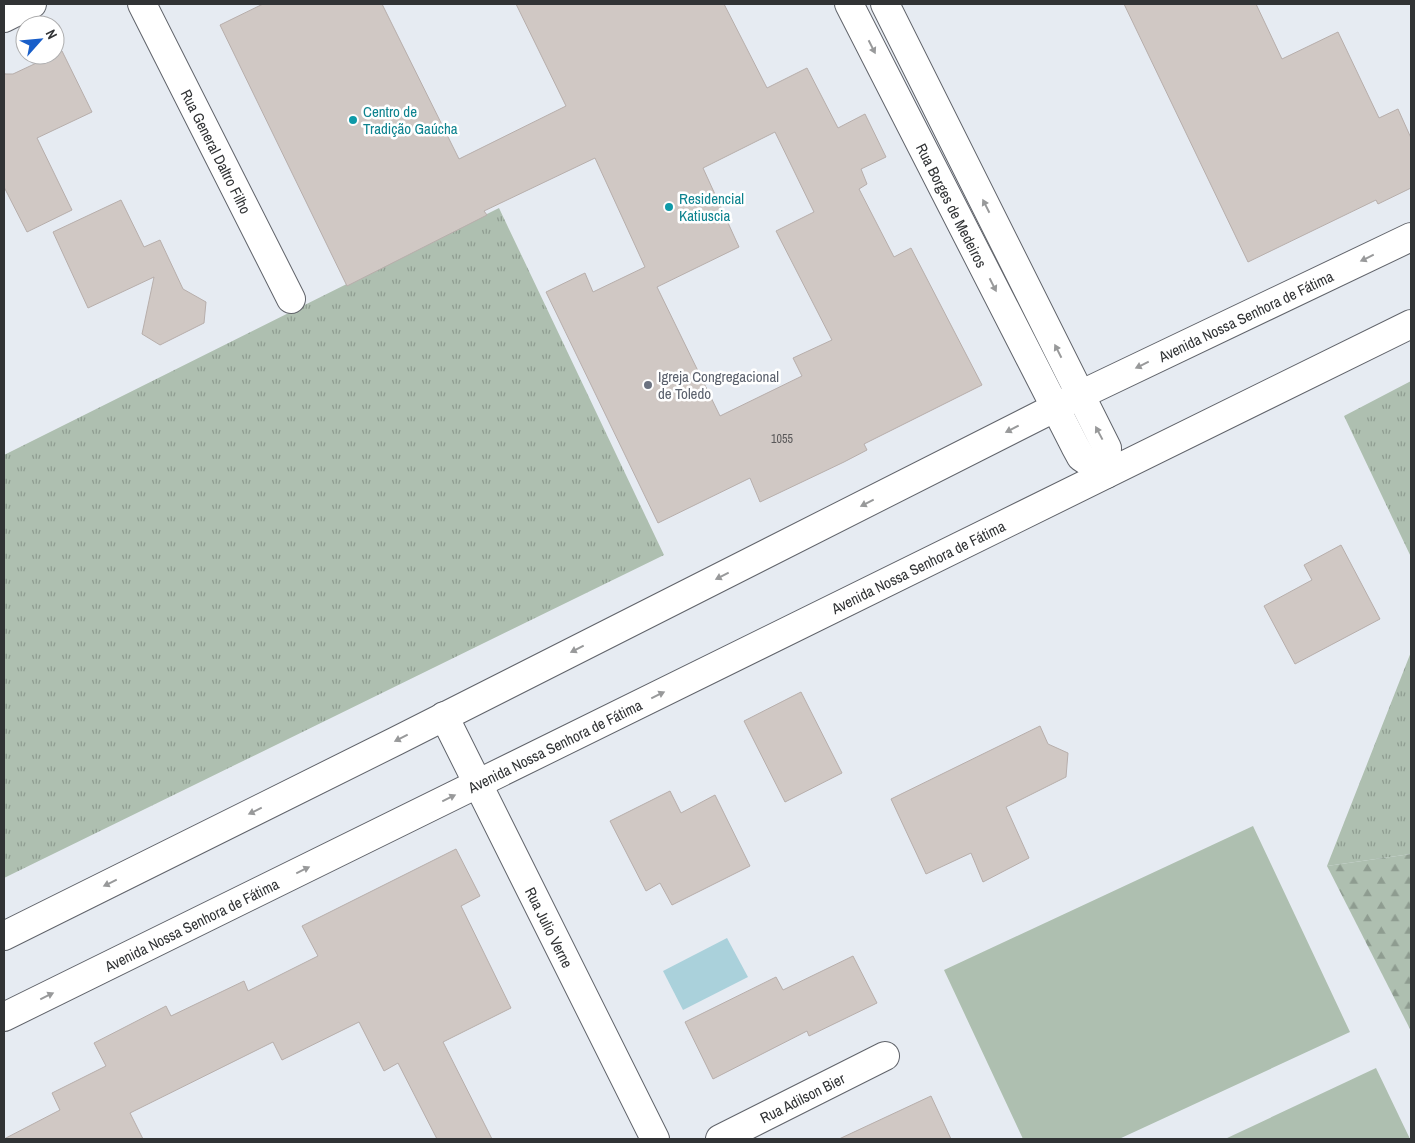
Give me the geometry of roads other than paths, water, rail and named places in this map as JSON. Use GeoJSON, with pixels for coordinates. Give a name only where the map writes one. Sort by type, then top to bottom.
{"type":"FeatureCollection","features":[{"type":"Feature","properties":{"kind":"street"},"geometry":{"type":"LineString","coordinates":[[4,18],[32,4]]}},
{"type":"Feature","properties":{"kind":"street","name":"Rua General Daltro Filho"},"geometry":{"type":"LineString","coordinates":[[142,4],[290,299]]}},
{"type":"Feature","properties":{"kind":"street","name":"Rua Borges de Medeiros"},"geometry":{"type":"LineString","coordinates":[[850,4],[1056,408]]}},
{"type":"Feature","properties":{"kind":"street","name":"Rua Borges de Medeiros"},"geometry":{"type":"LineString","coordinates":[[885,4],[1080,395]]}},
{"type":"Feature","properties":{"kind":"street","name":"Avenida Nossa Senhora de Fátima"},"geometry":{"type":"LineString","coordinates":[[4,936],[1080,395],[1411,236]]}},
{"type":"Feature","properties":{"kind":"street","name":"Avenida Nossa Senhora de Fátima"},"geometry":{"type":"LineString","coordinates":[[4,1017],[1411,324]]}},
{"type":"Feature","properties":{"kind":"street"},"geometry":{"type":"LineString","coordinates":[[1080,395],[1107,448],[1106,474]]}},
{"type":"Feature","properties":{"kind":"street"},"geometry":{"type":"LineString","coordinates":[[1056,408],[1082,457],[1106,474]]}},
{"type":"Feature","properties":{"kind":"street","name":"Rua Julio Verne"},"geometry":{"type":"LineString","coordinates":[[444,716],[655,1139]]}},
{"type":"Feature","properties":{"kind":"street","name":"Rua Adilson Bier"},"geometry":{"type":"LineString","coordinates":[[720,1139],[885,1056]]}},
{"type":"Feature","properties":{"kind":"water"},"geometry":{"type":"Polygon","coordinates":[[[727,938],[748,977],[683,1010],[663,971],[727,938]]]}},
{"type":"Feature","properties":{"kind":"place","name":"Centro de Tradição Gaúcha"},"geometry":{"type":"Point","coordinates":[353,120]}},
{"type":"Feature","properties":{"kind":"place","name":"Residencial Katiuscia"},"geometry":{"type":"Point","coordinates":[669,207]}},
{"type":"Feature","properties":{"kind":"place","name":"Igreja Congregacional de Toledo"},"geometry":{"type":"Point","coordinates":[648,385]}}]}
